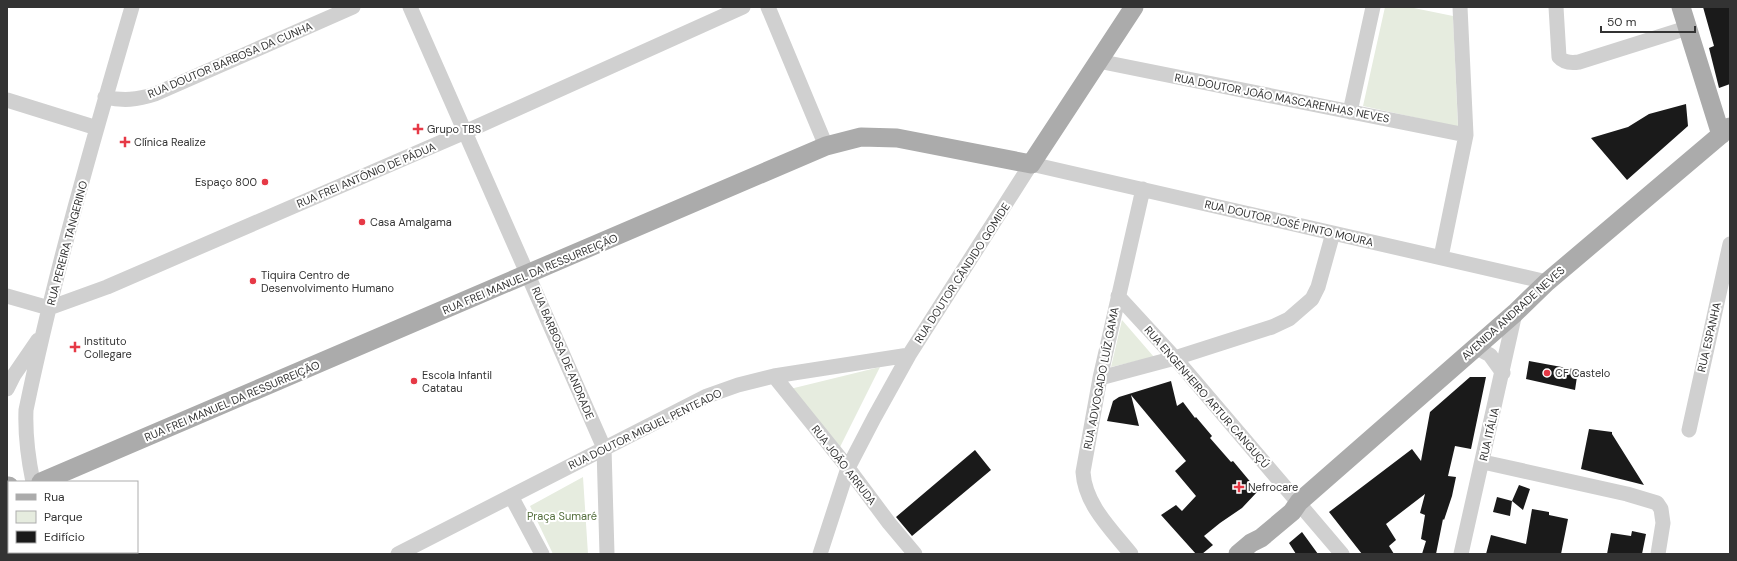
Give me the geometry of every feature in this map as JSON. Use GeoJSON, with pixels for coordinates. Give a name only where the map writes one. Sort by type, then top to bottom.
{"type":"FeatureCollection","features":[{"type":"Feature","properties":{"kind":"main road","name":"RUA DOUTOR CÂNDIDO GOMIDE"},"geometry":{"type":"LineString","coordinates":[[1031,164],[1134,7]]}},
{"type":"Feature","properties":{"kind":"main road"},"geometry":{"type":"LineString","coordinates":[[1681,7],[1687,28],[1725,131]]}},
{"type":"Feature","properties":{"kind":"main road","name":"AVENIDA ANDRADE NEVES"},"geometry":{"type":"LineString","coordinates":[[1244,548],[1262,538],[1292,512],[1299,502],[1515,313],[1547,282],[1725,131]]}},
{"type":"Feature","properties":{"kind":"main road","name":"RUA FREI MANUEL DA RESSURREIÇÃO"},"geometry":{"type":"LineString","coordinates":[[43,481],[826,146],[861,137],[897,138],[1031,164]]}},
{"type":"Feature","properties":{"kind":"street","name":"RUA PEREIRA TANGERINO"},"geometry":{"type":"LineString","coordinates":[[33,481],[28,459],[25,423],[26,410],[49,308],[105,97],[132,7]]}},
{"type":"Feature","properties":{"kind":"street","name":"RUA DOUTOR BARBOSA DA CUNHA"},"geometry":{"type":"LineString","coordinates":[[105,97],[130,100],[155,94],[353,7]]}},
{"type":"Feature","properties":{"kind":"street","name":"RUA BARBOSA DE ANDRADE"},"geometry":{"type":"LineString","coordinates":[[410,7],[529,274],[604,448],[607,554]]}},
{"type":"Feature","properties":{"kind":"street","name":"RUA FREI ANTÔNIO DE PÁDUA"},"geometry":{"type":"LineString","coordinates":[[49,308],[107,287],[465,132],[743,7]]}},
{"type":"Feature","properties":{"kind":"street"},"geometry":{"type":"LineString","coordinates":[[768,7],[826,146]]}},
{"type":"Feature","properties":{"kind":"street"},"geometry":{"type":"LineString","coordinates":[[1350,112],[1373,7]]}},
{"type":"Feature","properties":{"kind":"street"},"geometry":{"type":"LineString","coordinates":[[1441,257],[1466,135],[1458,7]]}},
{"type":"Feature","properties":{"kind":"street"},"geometry":{"type":"LineString","coordinates":[[1556,7],[1559,56],[1561,59],[1571,63],[1579,62],[1687,28]]}},
{"type":"Feature","properties":{"kind":"street","name":"RUA DOUTOR JOÃO MASCARENHAS NEVES"},"geometry":{"type":"LineString","coordinates":[[1098,61],[1466,135]]}},
{"type":"Feature","properties":{"kind":"street"},"geometry":{"type":"LineString","coordinates":[[7,100],[97,128]]}},
{"type":"Feature","properties":{"kind":"street","name":"RUA DOUTOR JOSÉ PINTO MOURA"},"geometry":{"type":"LineString","coordinates":[[1031,164],[1547,282]]}},
{"type":"Feature","properties":{"kind":"street","name":"RUA DOUTOR CÂNDIDO GOMIDE"},"geometry":{"type":"LineString","coordinates":[[820,554],[848,468],[909,355],[1031,164]]}},
{"type":"Feature","properties":{"kind":"street","name":"RUA ADVOGADO LUÍZ GAMA"},"geometry":{"type":"LineString","coordinates":[[1131,554],[1105,522],[1091,501],[1084,482],[1084,466],[1100,378],[1143,189]]}},
{"type":"Feature","properties":{"kind":"street"},"geometry":{"type":"LineString","coordinates":[[1100,378],[1175,358],[1272,327],[1289,319],[1312,299],[1318,287],[1333,233]]}},
{"type":"Feature","properties":{"kind":"street","name":"RUA ESPANHA"},"geometry":{"type":"LineString","coordinates":[[1689,430],[1730,244]]}},
{"type":"Feature","properties":{"kind":"street"},"geometry":{"type":"LineString","coordinates":[[7,296],[49,308]]}},
{"type":"Feature","properties":{"kind":"street","name":"RUA ENGENHEIRO ARTUR CANGUÇÚ"},"geometry":{"type":"LineString","coordinates":[[1118,296],[1175,358],[1342,554]]}},
{"type":"Feature","properties":{"kind":"street","name":"RUA ITÁLIA"},"geometry":{"type":"LineString","coordinates":[[1461,554],[1503,373],[1515,313]]}},
{"type":"Feature","properties":{"kind":"street"},"geometry":{"type":"LineString","coordinates":[[7,389],[14,375],[42,335]]}},
{"type":"Feature","properties":{"kind":"street"},"geometry":{"type":"LineString","coordinates":[[1475,347],[1490,355],[1503,373]]}},
{"type":"Feature","properties":{"kind":"street","name":"RUA DOUTOR MIGUEL PENTEADO"},"geometry":{"type":"LineString","coordinates":[[398,554],[707,396],[738,385],[774,376],[909,355]]}},
{"type":"Feature","properties":{"kind":"street","name":"RUA JOÃO ARRUDA"},"geometry":{"type":"LineString","coordinates":[[774,376],[915,554]]}},
{"type":"Feature","properties":{"kind":"street"},"geometry":{"type":"LineString","coordinates":[[1483,462],[1658,503],[1661,508],[1663,523],[1658,554]]}},
{"type":"Feature","properties":{"kind":"street"},"geometry":{"type":"LineString","coordinates":[[511,496],[542,554]]}},
{"type":"Feature","properties":{"kind":"green space"},"geometry":{"type":"Polygon","coordinates":[[[1385,7],[1409,7],[1453,16],[1458,127],[1363,106],[1385,7]]]}},
{"type":"Feature","properties":{"kind":"green space"},"geometry":{"type":"Polygon","coordinates":[[[1122,320],[1154,357],[1111,367],[1122,320]]]}},
{"type":"Feature","properties":{"kind":"green space"},"geometry":{"type":"Polygon","coordinates":[[[880,367],[840,447],[790,389],[880,367]]]}},
{"type":"Feature","properties":{"kind":"green space","name":"Praça Sumaré"},"geometry":{"type":"Polygon","coordinates":[[[583,477],[588,554],[553,554],[530,506],[583,477]]]}},
{"type":"Feature","properties":{"kind":"green space"},"geometry":{"type":"Polygon","coordinates":[[[8,496],[8,553],[61,554],[7,554],[8,496]]]}},
{"type":"Feature","properties":{"kind":"building"},"geometry":{"type":"Polygon","coordinates":[[[1703,7],[1730,7],[1730,84],[1719,88],[1709,48],[1714,46],[1703,7]]]}},
{"type":"Feature","properties":{"kind":"building"},"geometry":{"type":"Polygon","coordinates":[[[1686,104],[1688,126],[1627,180],[1591,138],[1628,127],[1649,114],[1686,104]]]}},
{"type":"Feature","properties":{"kind":"building"},"geometry":{"type":"Polygon","coordinates":[[[1529,361],[1578,370],[1575,390],[1526,379],[1529,361]]]}},
{"type":"Feature","properties":{"kind":"building"},"geometry":{"type":"Polygon","coordinates":[[[1470,377],[1486,377],[1471,449],[1455,446],[1448,476],[1456,477],[1452,496],[1444,520],[1443,519],[1436,554],[1422,554],[1426,541],[1421,539],[1425,515],[1420,513],[1425,494],[1386,524],[1396,540],[1389,546],[1394,554],[1362,554],[1329,512],[1412,449],[1421,461],[1430,412],[1470,377]]]}},
{"type":"Feature","properties":{"kind":"building"},"geometry":{"type":"Polygon","coordinates":[[[1171,381],[1177,406],[1183,402],[1195,418],[1196,417],[1212,436],[1210,438],[1231,462],[1233,461],[1258,491],[1242,508],[1204,536],[1213,545],[1202,554],[1196,554],[1161,515],[1176,505],[1182,511],[1196,496],[1175,471],[1186,461],[1131,395],[1139,426],[1107,421],[1113,401],[1119,397],[1171,381]]]}},
{"type":"Feature","properties":{"kind":"building"},"geometry":{"type":"Polygon","coordinates":[[[1589,429],[1612,432],[1644,485],[1581,469],[1589,429]]]}},
{"type":"Feature","properties":{"kind":"building"},"geometry":{"type":"Polygon","coordinates":[[[975,450],[991,470],[912,536],[896,517],[975,450]]]}},
{"type":"Feature","properties":{"kind":"building"},"geometry":{"type":"Polygon","coordinates":[[[1519,485],[1530,489],[1523,510],[1512,501],[1519,485]]]}},
{"type":"Feature","properties":{"kind":"building"},"geometry":{"type":"Polygon","coordinates":[[[1497,497],[1512,501],[1510,516],[1493,512],[1497,497]]]}},
{"type":"Feature","properties":{"kind":"building"},"geometry":{"type":"Polygon","coordinates":[[[1532,509],[1549,512],[1549,515],[1568,519],[1561,554],[1486,554],[1491,535],[1526,544],[1532,509]]]}},
{"type":"Feature","properties":{"kind":"building"},"geometry":{"type":"Polygon","coordinates":[[[1632,531],[1646,534],[1642,554],[1607,554],[1611,533],[1631,536],[1632,531]]]}},
{"type":"Feature","properties":{"kind":"building"},"geometry":{"type":"Polygon","coordinates":[[[1302,532],[1318,554],[1296,554],[1289,543],[1302,532]]]}},
{"type":"Feature","properties":{"kind":"place","name":"Grupo TBS"},"geometry":{"type":"Point","coordinates":[418,129]}},
{"type":"Feature","properties":{"kind":"place","name":"Clínica Realize"},"geometry":{"type":"Point","coordinates":[125,142]}},
{"type":"Feature","properties":{"kind":"place","name":"Espaço 800"},"geometry":{"type":"Point","coordinates":[265,182]}},
{"type":"Feature","properties":{"kind":"place","name":"Casa Amalgama"},"geometry":{"type":"Point","coordinates":[362,222]}},
{"type":"Feature","properties":{"kind":"place","name":"Tiquira Centro de Desenvolvimento Humano"},"geometry":{"type":"Point","coordinates":[253,281]}},
{"type":"Feature","properties":{"kind":"place","name":"Instituto Collegare"},"geometry":{"type":"Point","coordinates":[75,347]}},
{"type":"Feature","properties":{"kind":"place","name":"CF Castelo"},"geometry":{"type":"Point","coordinates":[1547,373]}},
{"type":"Feature","properties":{"kind":"place","name":"Escola Infantil Catatau"},"geometry":{"type":"Point","coordinates":[414,381]}},
{"type":"Feature","properties":{"kind":"place","name":"Nefrocare"},"geometry":{"type":"Point","coordinates":[1239,487]}}]}
